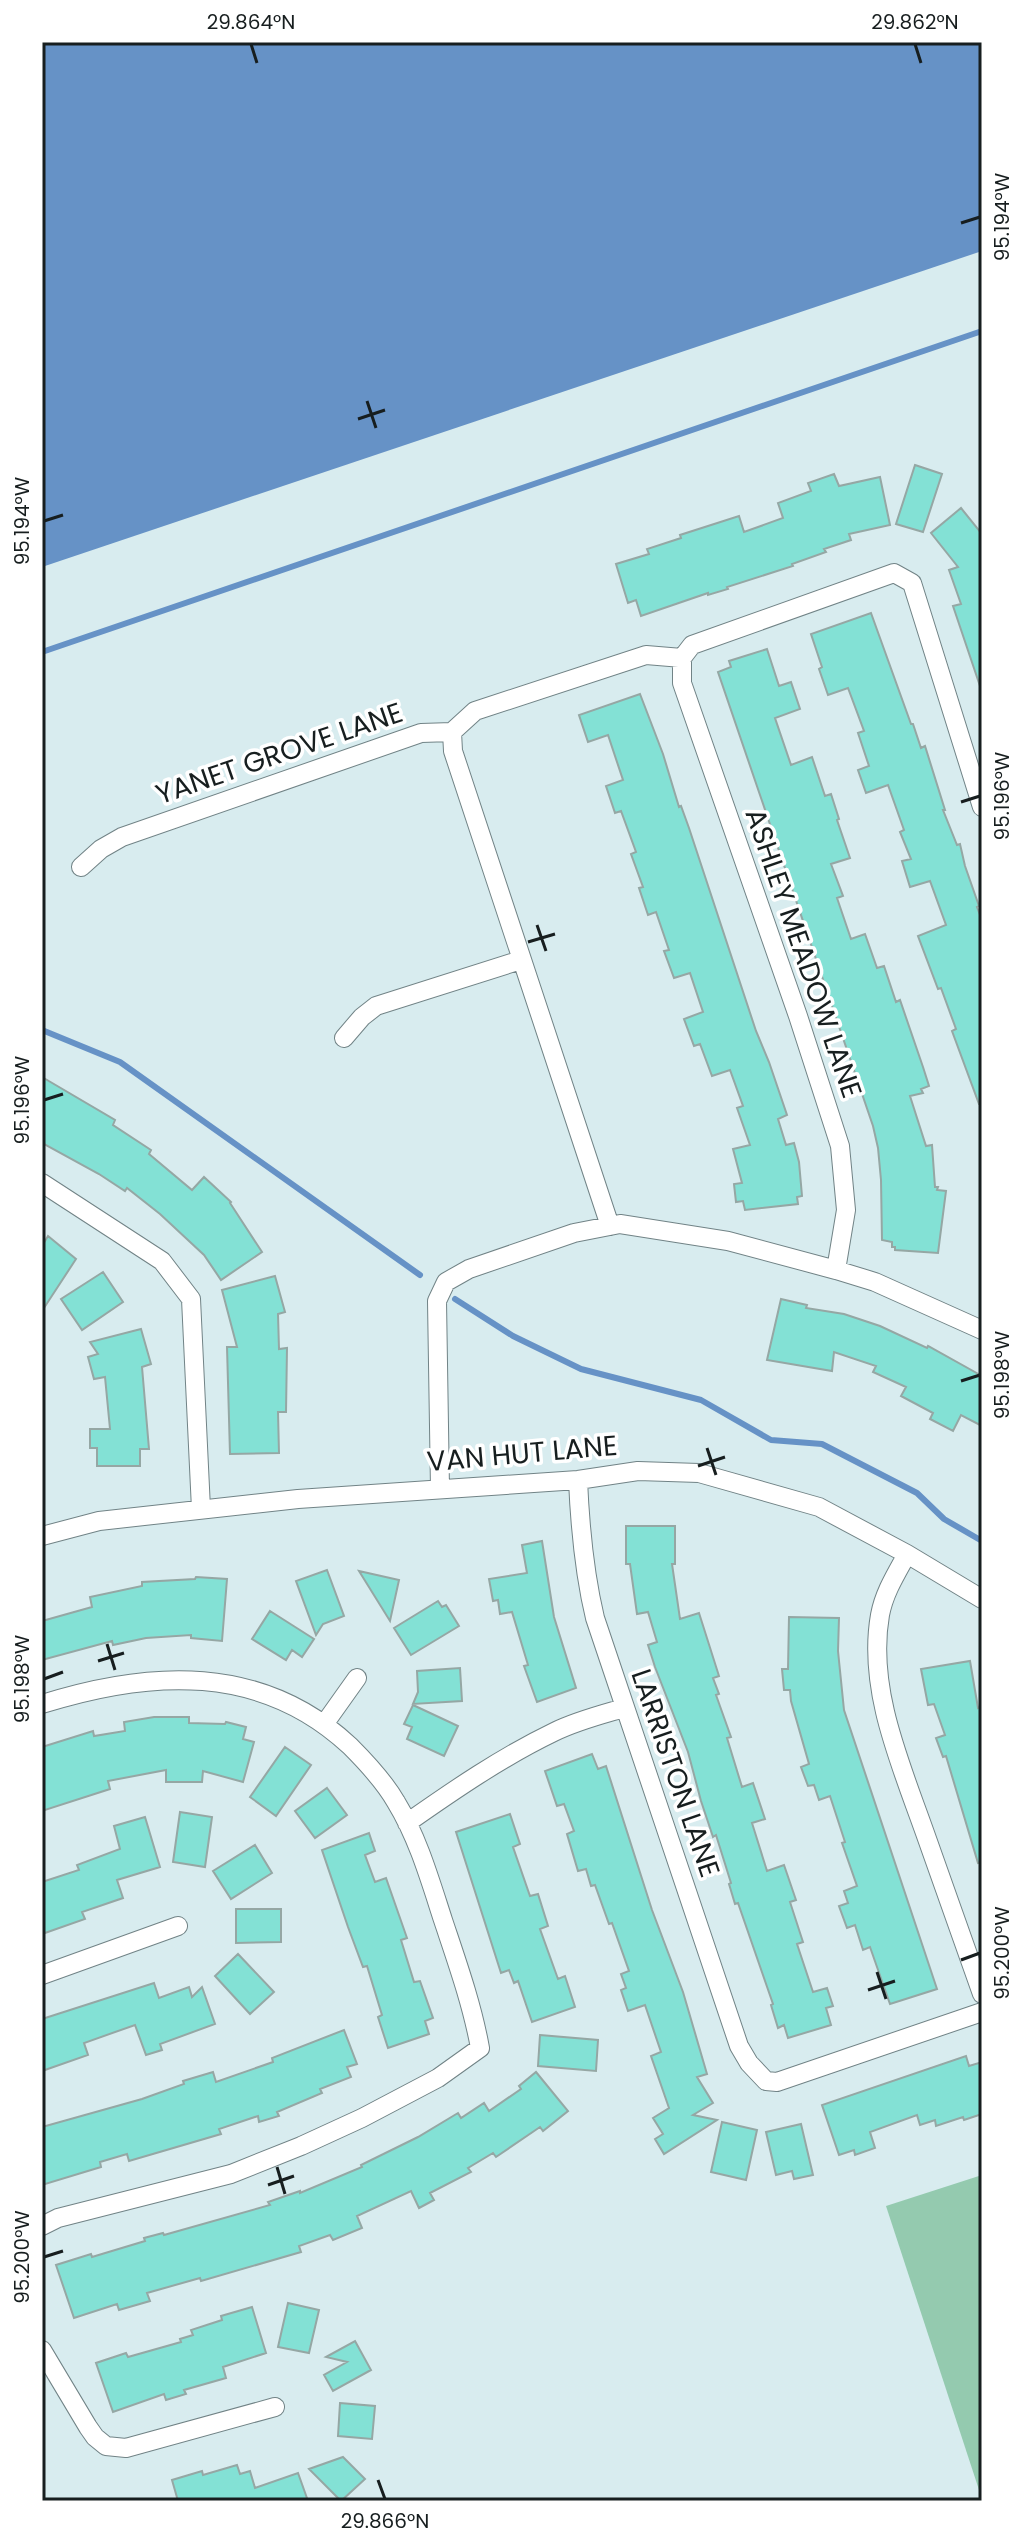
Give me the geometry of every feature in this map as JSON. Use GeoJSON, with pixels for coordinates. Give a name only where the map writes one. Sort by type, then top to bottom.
{"type":"FeatureCollection","features":[{"type":"Feature","properties":{"kind":"street"},"geometry":{"type":"LineString","coordinates":[[610,1226],[453,751],[452,732],[475,711],[646,655],[682,658],[692,645],[894,573],[912,583],[982,807]]}},
{"type":"Feature","properties":{"kind":"street","name":"ASHLEY MEADOW LANE"},"geometry":{"type":"LineString","coordinates":[[682,658],[682,683],[840,1146],[846,1210],[836,1270]]}},
{"type":"Feature","properties":{"kind":"street","name":"YANET GROVE LANE"},"geometry":{"type":"LineString","coordinates":[[81,867],[101,849],[122,837],[421,733],[452,732]]}},
{"type":"Feature","properties":{"kind":"street"},"geometry":{"type":"LineString","coordinates":[[344,1038],[376,1006],[521,960]]}},
{"type":"Feature","properties":{"kind":"street"},"geometry":{"type":"LineString","coordinates":[[42,1183],[162,1261],[191,1299],[201,1509]]}},
{"type":"Feature","properties":{"kind":"street"},"geometry":{"type":"LineString","coordinates":[[440,1489],[437,1301],[446,1282],[469,1269],[574,1233],[620,1224],[728,1241],[875,1282],[982,1330]]}},
{"type":"Feature","properties":{"kind":"street","name":"VAN HUT LANE"},"geometry":{"type":"LineString","coordinates":[[42,1536],[99,1521],[298,1499],[578,1480],[638,1471],[699,1473],[819,1507],[982,1599]]}},
{"type":"Feature","properties":{"kind":"street","name":"LARRISTON LANE"},"geometry":{"type":"LineString","coordinates":[[578,1480],[581,1542],[595,1618],[739,2046],[758,2074],[766,2081],[791,2079],[982,2012]]}},
{"type":"Feature","properties":{"kind":"street"},"geometry":{"type":"LineString","coordinates":[[907,1554],[886,1593],[880,1615],[880,1685],[897,1753],[982,1994]]}},
{"type":"Feature","properties":{"kind":"street"},"geometry":{"type":"LineString","coordinates":[[325,1723],[357,1678]]}},
{"type":"Feature","properties":{"kind":"street"},"geometry":{"type":"LineString","coordinates":[[42,1704],[118,1684],[165,1680],[216,1681],[248,1687],[325,1723],[370,1765],[396,1801],[419,1848],[472,2007],[480,2048],[438,2078],[301,2146],[231,2174],[58,2218],[42,2226]]}},
{"type":"Feature","properties":{"kind":"street"},"geometry":{"type":"LineString","coordinates":[[407,1823],[474,1777],[535,1741],[624,1708]]}},
{"type":"Feature","properties":{"kind":"street"},"geometry":{"type":"LineString","coordinates":[[42,1975],[178,1926]]}},
{"type":"Feature","properties":{"kind":"street"},"geometry":{"type":"LineString","coordinates":[[43,2352],[88,2427],[106,2446],[138,2446],[275,2407]]}},
{"type":"Feature","properties":{"kind":"green space"},"geometry":{"type":"Polygon","coordinates":[[[982,2175],[982,2499],[886,2206],[982,2175]]]}},
{"type":"Feature","properties":{"kind":"water"},"geometry":{"type":"Polygon","coordinates":[[[982,42],[982,251],[42,567],[42,44],[982,42]]]}},
{"type":"Feature","properties":{"kind":"building"},"geometry":{"type":"Polygon","coordinates":[[[915,465],[942,474],[923,532],[896,524],[915,465]]]}},
{"type":"Feature","properties":{"kind":"building"},"geometry":{"type":"Polygon","coordinates":[[[834,474],[839,486],[880,477],[890,525],[849,534],[851,540],[824,549],[826,552],[793,566],[641,616],[636,600],[628,603],[616,564],[649,554],[647,549],[681,538],[680,535],[739,516],[744,532],[783,518],[778,503],[811,491],[808,483],[834,474]]]}},
{"type":"Feature","properties":{"kind":"building"},"geometry":{"type":"Polygon","coordinates":[[[961,508],[982,534],[982,686],[953,606],[961,604],[949,570],[958,567],[931,533],[961,508]]]}},
{"type":"Feature","properties":{"kind":"building"},"geometry":{"type":"Polygon","coordinates":[[[871,613],[911,724],[921,748],[925,746],[943,810],[957,845],[960,844],[979,906],[982,920],[982,1104],[979,1104],[952,1031],[956,1029],[941,988],[938,989],[918,936],[946,925],[930,881],[910,887],[902,861],[911,859],[900,832],[904,830],[888,785],[866,793],[858,770],[869,766],[858,733],[864,731],[848,688],[828,695],[811,634],[871,613]]]}},
{"type":"Feature","properties":{"kind":"building"},"geometry":{"type":"Polygon","coordinates":[[[767,649],[779,686],[791,682],[800,709],[775,718],[791,765],[812,757],[825,796],[831,794],[839,819],[850,858],[831,864],[843,896],[837,898],[851,939],[865,934],[877,968],[884,966],[896,1002],[900,1000],[929,1086],[921,1089],[923,1093],[910,1096],[926,1146],[932,1145],[935,1187],[946,1191],[938,1253],[895,1250],[892,1242],[882,1240],[881,1180],[873,1126],[718,672],[731,667],[729,661],[767,649]]]}},
{"type":"Feature","properties":{"kind":"building"},"geometry":{"type":"Polygon","coordinates":[[[640,694],[787,1115],[778,1119],[786,1145],[794,1143],[799,1162],[802,1196],[797,1197],[798,1204],[745,1210],[743,1201],[736,1202],[734,1184],[742,1183],[733,1149],[750,1145],[737,1108],[743,1106],[730,1070],[712,1076],[700,1044],[694,1046],[684,1019],[703,1012],[690,973],[674,978],[664,951],[669,950],[656,912],[648,915],[639,888],[643,887],[631,854],[636,852],[621,811],[615,813],[606,786],[623,780],[608,735],[588,742],[579,715],[640,694]]]}},
{"type":"Feature","properties":{"kind":"building"},"geometry":{"type":"Polygon","coordinates":[[[42,1077],[115,1120],[113,1125],[151,1150],[149,1154],[192,1190],[204,1177],[231,1202],[262,1252],[221,1280],[204,1255],[127,1188],[125,1191],[42,1143],[42,1077]]]}},
{"type":"Feature","properties":{"kind":"building"},"geometry":{"type":"Polygon","coordinates":[[[48,1236],[76,1259],[42,1311],[42,1246],[48,1236]]]}},
{"type":"Feature","properties":{"kind":"building"},"geometry":{"type":"Polygon","coordinates":[[[103,1272],[123,1302],[82,1330],[61,1299],[103,1272]]]}},
{"type":"Feature","properties":{"kind":"building"},"geometry":{"type":"Polygon","coordinates":[[[275,1276],[285,1312],[278,1314],[279,1349],[287,1348],[286,1412],[278,1412],[279,1453],[230,1454],[227,1347],[237,1347],[222,1290],[275,1276]]]}},
{"type":"Feature","properties":{"kind":"building"},"geometry":{"type":"Polygon","coordinates":[[[781,1299],[880,1326],[928,1346],[982,1376],[982,1426],[961,1415],[953,1431],[930,1419],[933,1413],[901,1396],[906,1387],[873,1372],[876,1366],[834,1352],[832,1371],[767,1360],[781,1299]]]}},
{"type":"Feature","properties":{"kind":"building"},"geometry":{"type":"Polygon","coordinates":[[[141,1329],[151,1364],[142,1367],[149,1449],[140,1449],[140,1466],[97,1466],[97,1448],[90,1448],[90,1429],[110,1429],[105,1377],[94,1379],[88,1357],[98,1354],[90,1342],[141,1329]]]}},
{"type":"Feature","properties":{"kind":"building"},"geometry":{"type":"Polygon","coordinates":[[[626,1526],[675,1526],[675,1564],[672,1564],[680,1619],[699,1613],[719,1676],[713,1678],[719,1694],[716,1695],[731,1737],[727,1738],[742,1787],[753,1783],[765,1819],[752,1823],[767,1871],[784,1865],[796,1900],[790,1902],[803,1942],[797,1944],[813,1992],[827,1988],[833,2006],[826,2008],[831,2025],[788,2038],[784,2025],[778,2028],[773,2004],[738,1903],[735,1904],[716,1835],[713,1837],[701,1801],[688,1752],[648,1645],[657,1642],[648,1612],[637,1614],[630,1564],[626,1564],[626,1526]]]}},
{"type":"Feature","properties":{"kind":"building"},"geometry":{"type":"Polygon","coordinates":[[[542,1541],[554,1617],[576,1688],[537,1702],[524,1666],[528,1665],[512,1612],[500,1614],[498,1600],[493,1601],[489,1579],[527,1573],[522,1545],[542,1541]]]}},
{"type":"Feature","properties":{"kind":"building"},"geometry":{"type":"Polygon","coordinates":[[[327,1570],[344,1616],[323,1624],[316,1635],[296,1581],[327,1570]]]}},
{"type":"Feature","properties":{"kind":"building"},"geometry":{"type":"Polygon","coordinates":[[[359,1571],[399,1580],[390,1621],[359,1571]]]}},
{"type":"Feature","properties":{"kind":"building"},"geometry":{"type":"Polygon","coordinates":[[[196,1577],[227,1579],[222,1641],[191,1638],[191,1635],[146,1638],[113,1645],[112,1641],[42,1660],[42,1621],[92,1607],[90,1597],[142,1586],[142,1582],[196,1577]]]}},
{"type":"Feature","properties":{"kind":"building"},"geometry":{"type":"Polygon","coordinates":[[[438,1601],[442,1607],[446,1605],[459,1626],[411,1655],[394,1628],[438,1601]]]}},
{"type":"Feature","properties":{"kind":"building"},"geometry":{"type":"Polygon","coordinates":[[[270,1611],[314,1639],[302,1657],[292,1650],[286,1660],[252,1639],[270,1611]]]}},
{"type":"Feature","properties":{"kind":"building"},"geometry":{"type":"Polygon","coordinates":[[[789,1617],[839,1618],[838,1651],[844,1710],[937,1989],[890,2004],[870,1947],[863,1950],[855,1925],[847,1928],[839,1906],[848,1903],[844,1891],[857,1886],[830,1796],[819,1800],[814,1785],[808,1786],[801,1767],[809,1764],[790,1690],[784,1690],[782,1669],[788,1669],[789,1617]]]}},
{"type":"Feature","properties":{"kind":"building"},"geometry":{"type":"Polygon","coordinates":[[[970,1661],[978,1708],[982,1706],[982,1862],[978,1863],[946,1756],[943,1757],[936,1738],[945,1735],[934,1704],[928,1705],[921,1669],[970,1661]]]}},
{"type":"Feature","properties":{"kind":"building"},"geometry":{"type":"Polygon","coordinates":[[[460,1668],[462,1701],[413,1704],[418,1692],[417,1671],[460,1668]]]}},
{"type":"Feature","properties":{"kind":"building"},"geometry":{"type":"Polygon","coordinates":[[[413,1705],[458,1726],[444,1756],[407,1739],[412,1727],[404,1724],[413,1705]]]}},
{"type":"Feature","properties":{"kind":"building"},"geometry":{"type":"Polygon","coordinates":[[[154,1717],[189,1717],[189,1723],[226,1722],[246,1727],[243,1739],[254,1742],[243,1782],[203,1771],[202,1782],[166,1782],[166,1770],[108,1781],[110,1789],[42,1811],[42,1747],[93,1731],[94,1736],[125,1731],[124,1722],[154,1717]]]}},
{"type":"Feature","properties":{"kind":"building"},"geometry":{"type":"Polygon","coordinates":[[[285,1747],[311,1765],[276,1816],[250,1797],[285,1747]]]}},
{"type":"Feature","properties":{"kind":"building"},"geometry":{"type":"Polygon","coordinates":[[[592,1754],[598,1769],[606,1766],[652,1910],[683,1992],[707,2074],[697,2077],[713,2103],[693,2115],[717,2120],[664,2154],[655,2139],[663,2134],[653,2118],[669,2108],[651,2056],[661,2052],[645,2005],[628,2011],[621,1990],[626,1988],[621,1974],[629,1971],[595,1885],[591,1886],[586,1869],[578,1871],[567,1834],[574,1831],[564,1804],[557,1806],[545,1771],[592,1754]]]}},
{"type":"Feature","properties":{"kind":"building"},"geometry":{"type":"Polygon","coordinates":[[[327,1788],[347,1815],[315,1838],[295,1811],[327,1788]]]}},
{"type":"Feature","properties":{"kind":"building"},"geometry":{"type":"Polygon","coordinates":[[[180,1812],[212,1817],[205,1867],[173,1862],[180,1812]]]}},
{"type":"Feature","properties":{"kind":"building"},"geometry":{"type":"Polygon","coordinates":[[[510,1814],[520,1844],[513,1847],[530,1896],[538,1894],[548,1926],[540,1929],[558,1979],[565,1976],[575,2007],[532,2022],[518,1981],[514,1983],[509,1970],[501,1973],[456,1832],[510,1814]]]}},
{"type":"Feature","properties":{"kind":"building"},"geometry":{"type":"Polygon","coordinates":[[[145,1817],[160,1867],[117,1880],[123,1898],[82,1912],[85,1919],[42,1934],[42,1882],[79,1870],[77,1865],[120,1849],[114,1826],[145,1817]]]}},
{"type":"Feature","properties":{"kind":"building"},"geometry":{"type":"Polygon","coordinates":[[[369,1833],[375,1851],[365,1855],[375,1882],[386,1878],[407,1938],[401,1940],[414,1982],[420,1981],[433,2018],[425,2021],[429,2034],[388,2048],[367,1966],[363,1967],[322,1850],[369,1833]]]}},
{"type":"Feature","properties":{"kind":"building"},"geometry":{"type":"Polygon","coordinates":[[[255,1845],[272,1873],[231,1899],[213,1871],[255,1845]]]}},
{"type":"Feature","properties":{"kind":"building"},"geometry":{"type":"Polygon","coordinates":[[[236,1909],[281,1909],[281,1942],[236,1943],[236,1909]]]}},
{"type":"Feature","properties":{"kind":"building"},"geometry":{"type":"Polygon","coordinates":[[[238,1954],[274,1992],[250,2014],[215,1976],[238,1954]]]}},
{"type":"Feature","properties":{"kind":"building"},"geometry":{"type":"Polygon","coordinates":[[[154,1983],[159,1998],[189,1987],[192,1997],[202,1987],[215,2024],[160,2044],[162,2050],[146,2055],[135,2025],[84,2043],[88,2055],[42,2071],[42,2019],[154,1983]]]}},
{"type":"Feature","properties":{"kind":"building"},"geometry":{"type":"Polygon","coordinates":[[[344,2030],[357,2064],[347,2067],[351,2077],[320,2089],[322,2093],[277,2112],[279,2116],[259,2122],[258,2116],[219,2129],[221,2134],[129,2161],[127,2154],[100,2162],[101,2167],[42,2185],[42,2127],[142,2099],[213,2072],[216,2082],[273,2062],[272,2058],[344,2030]]]}},
{"type":"Feature","properties":{"kind":"building"},"geometry":{"type":"Polygon","coordinates":[[[540,2035],[598,2040],[596,2071],[538,2066],[540,2035]]]}},
{"type":"Feature","properties":{"kind":"building"},"geometry":{"type":"Polygon","coordinates":[[[966,2056],[969,2066],[982,2062],[982,2114],[936,2126],[935,2120],[920,2125],[917,2115],[870,2132],[875,2148],[855,2155],[854,2150],[839,2155],[822,2105],[966,2056]]]}},
{"type":"Feature","properties":{"kind":"building"},"geometry":{"type":"Polygon","coordinates":[[[536,2072],[568,2111],[543,2131],[540,2127],[496,2157],[493,2153],[468,2168],[471,2172],[430,2193],[434,2200],[419,2208],[411,2191],[357,2216],[362,2228],[333,2240],[330,2235],[299,2246],[301,2252],[147,2293],[150,2301],[119,2310],[117,2304],[74,2318],[56,2265],[270,2205],[268,2202],[300,2193],[362,2167],[458,2113],[461,2118],[484,2103],[489,2111],[521,2089],[519,2086],[536,2072]]]}},
{"type":"Feature","properties":{"kind":"building"},"geometry":{"type":"Polygon","coordinates":[[[722,2122],[757,2130],[746,2180],[711,2172],[722,2122]]]}},
{"type":"Feature","properties":{"kind":"building"},"geometry":{"type":"Polygon","coordinates":[[[801,2124],[813,2175],[794,2179],[792,2171],[776,2175],[766,2132],[801,2124]]]}},
{"type":"Feature","properties":{"kind":"building"},"geometry":{"type":"Polygon","coordinates":[[[288,2303],[319,2310],[309,2353],[278,2347],[288,2303]]]}},
{"type":"Feature","properties":{"kind":"building"},"geometry":{"type":"Polygon","coordinates":[[[252,2307],[266,2353],[223,2367],[226,2378],[184,2390],[186,2394],[166,2400],[164,2394],[113,2412],[96,2363],[126,2353],[128,2357],[181,2342],[180,2339],[193,2335],[191,2330],[222,2320],[221,2316],[252,2307]]]}},
{"type":"Feature","properties":{"kind":"building"},"geometry":{"type":"Polygon","coordinates":[[[355,2341],[371,2370],[333,2391],[324,2375],[347,2362],[326,2357],[355,2341]]]}},
{"type":"Feature","properties":{"kind":"building"},"geometry":{"type":"Polygon","coordinates":[[[340,2403],[375,2406],[372,2439],[338,2436],[340,2403]]]}},
{"type":"Feature","properties":{"kind":"building"},"geometry":{"type":"Polygon","coordinates":[[[343,2457],[365,2479],[341,2501],[309,2469],[343,2457]]]}},
{"type":"Feature","properties":{"kind":"building"},"geometry":{"type":"Polygon","coordinates":[[[237,2465],[240,2474],[250,2471],[255,2488],[298,2473],[308,2501],[178,2501],[172,2480],[237,2465]]]}},
{"type":"Feature","properties":{"kind":"waterway"},"geometry":{"type":"LineString","coordinates":[[42,652],[982,331]]}},
{"type":"Feature","properties":{"kind":"waterway"},"geometry":{"type":"LineString","coordinates":[[42,1030],[120,1062],[420,1275]]}},
{"type":"Feature","properties":{"kind":"waterway"},"geometry":{"type":"LineString","coordinates":[[455,1299],[513,1336],[581,1369],[701,1400],[771,1440],[822,1444],[917,1493],[944,1519],[982,1541]]}}]}
